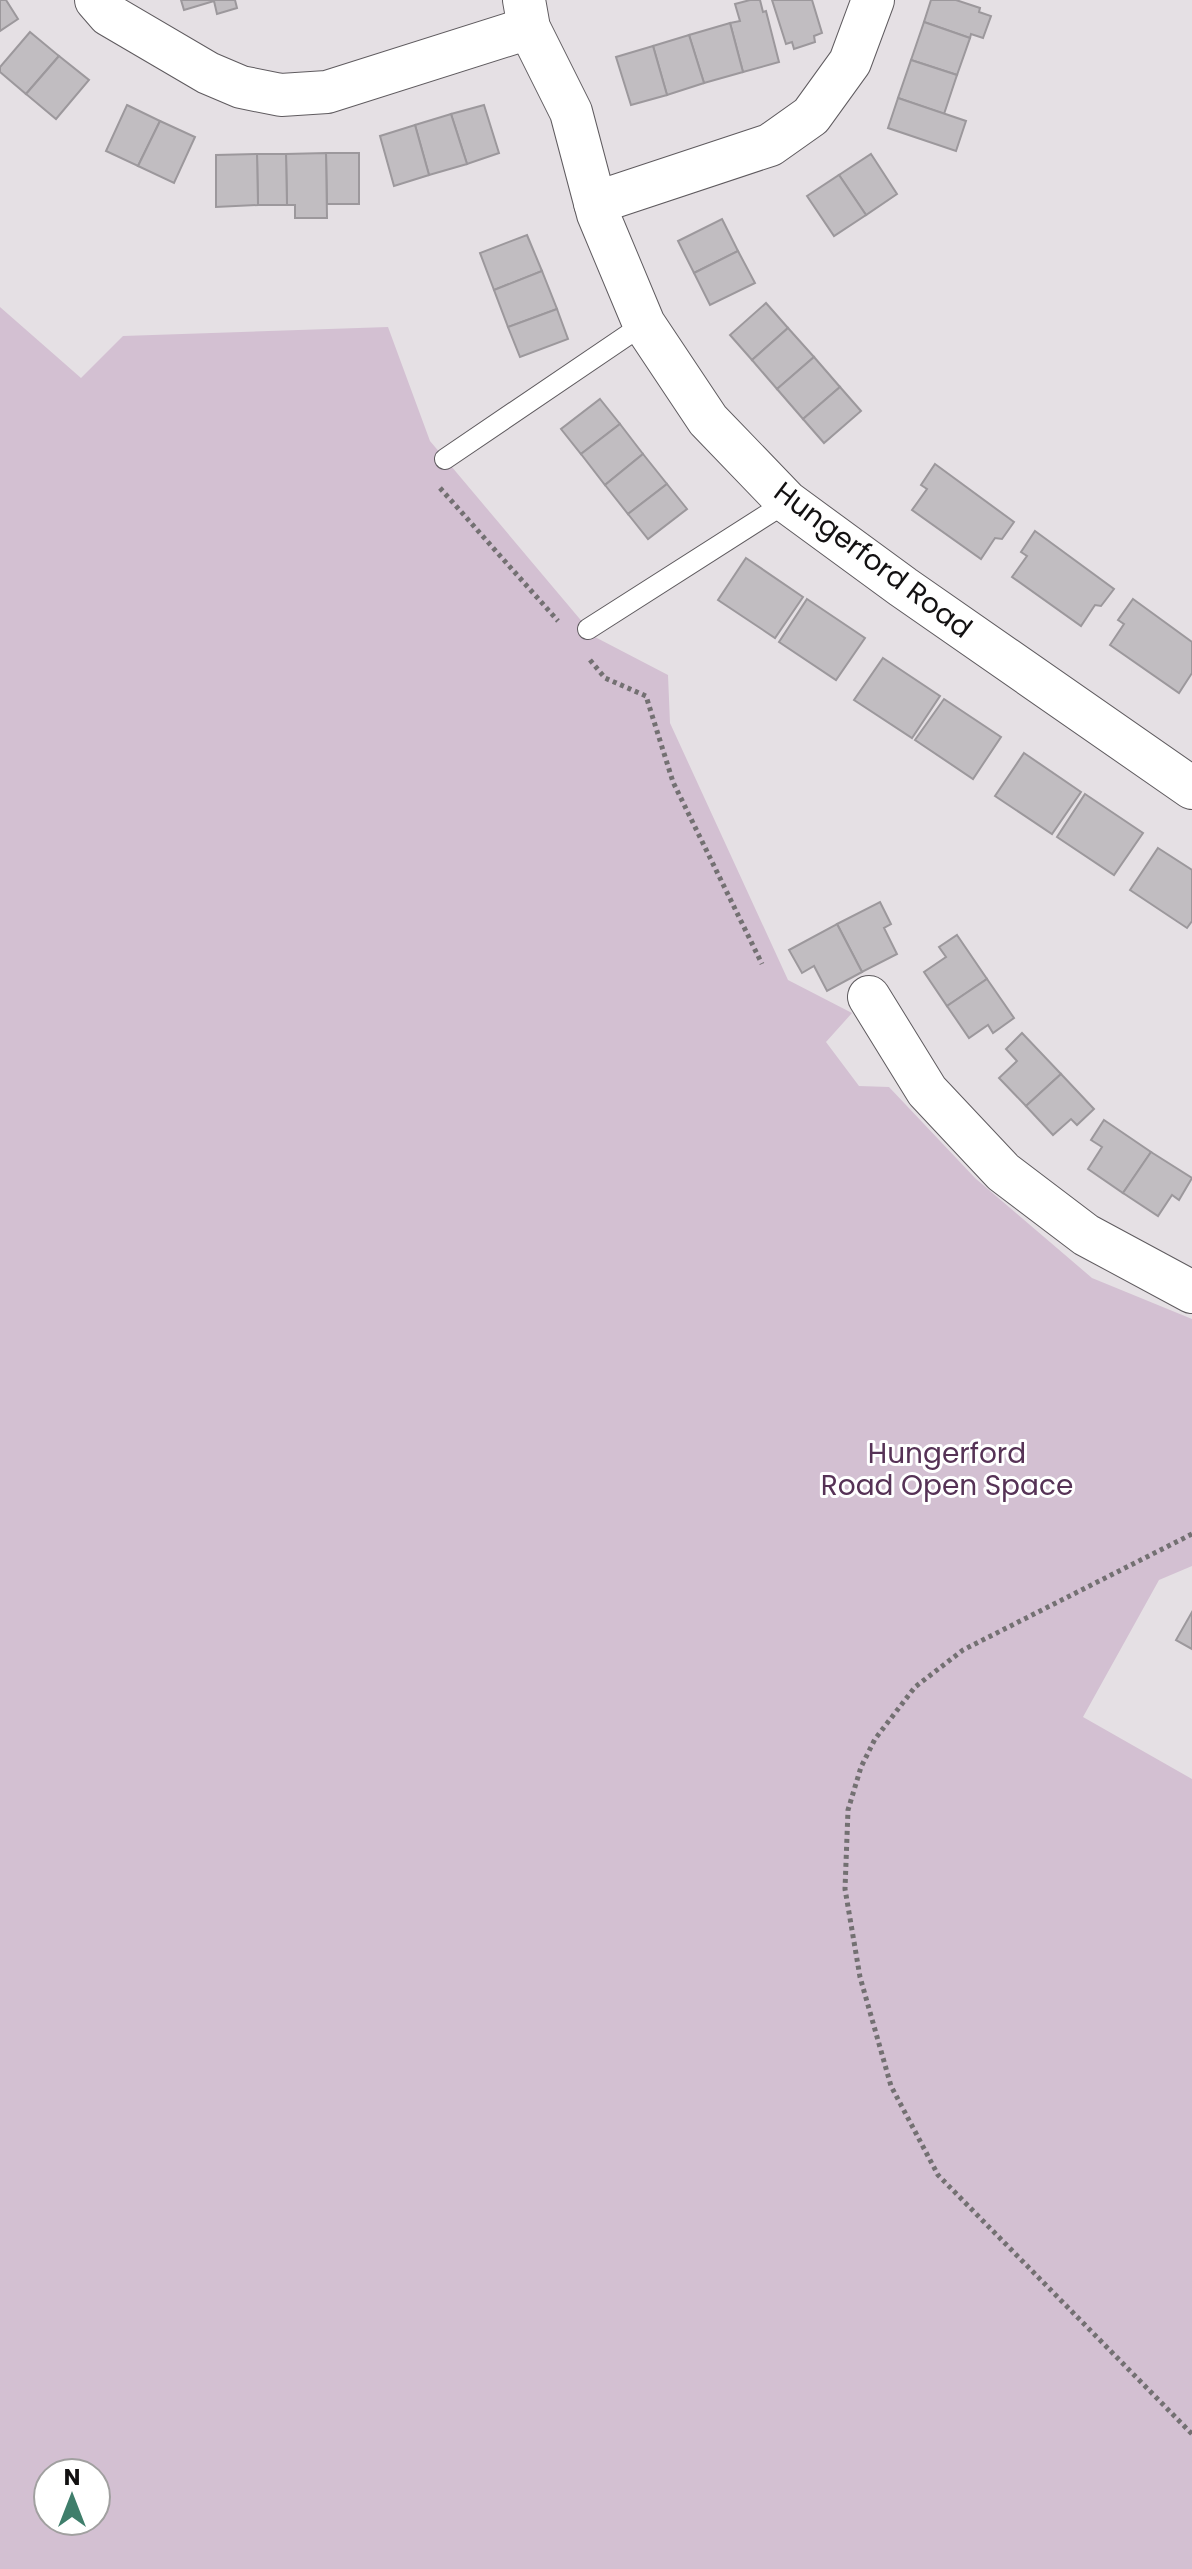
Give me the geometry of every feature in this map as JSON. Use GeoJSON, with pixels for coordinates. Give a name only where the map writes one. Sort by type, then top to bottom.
{"type":"FeatureCollection","features":[{"type":"Feature","properties":{"kind":"street"},"geometry":{"type":"LineString","coordinates":[[96,0],[109,15],[208,73],[241,87],[281,95],[327,92],[527,14]]}},
{"type":"Feature","properties":{"kind":"street"},"geometry":{"type":"LineString","coordinates":[[595,203],[770,145],[811,116],[850,62],[873,0]]}},
{"type":"Feature","properties":{"kind":"street","name":"Hungerford Road"},"geometry":{"type":"LineString","coordinates":[[527,14],[571,112],[595,203],[644,324],[708,420],[787,502],[903,587],[1192,788]]}},
{"type":"Feature","properties":{"kind":"street"},"geometry":{"type":"LineString","coordinates":[[869,997],[927,1091],[1003,1172],[1086,1235],[1192,1292]]}},
{"type":"Feature","properties":{"kind":"lane"},"geometry":{"type":"LineString","coordinates":[[445,459],[644,324]]}},
{"type":"Feature","properties":{"kind":"lane"},"geometry":{"type":"LineString","coordinates":[[578,631],[787,502]]}},
{"type":"Feature","properties":{"kind":"path"},"geometry":{"type":"LineString","coordinates":[[445,459],[431,478],[578,631]]}},
{"type":"Feature","properties":{"kind":"path"},"geometry":{"type":"LineString","coordinates":[[582,650],[605,678],[646,696],[673,782],[762,964]]}},
{"type":"Feature","properties":{"kind":"path"},"geometry":{"type":"LineString","coordinates":[[1192,1534],[963,1650],[915,1687],[875,1739],[861,1767],[848,1810],[845,1889],[860,1977],[891,2086],[938,2175],[1192,2434]]}},
{"type":"Feature","properties":{"kind":"green space","name":"Hungerford Road Open Space"},"geometry":{"type":"Polygon","coordinates":[[[0,307],[81,378],[123,336],[388,327],[430,441],[595,637],[668,675],[670,723],[788,980],[852,1013],[826,1042],[859,1086],[889,1087],[975,1178],[1092,1278],[1192,1319],[1192,1566],[1159,1580],[1083,1717],[1192,1779],[1192,2569],[0,2569],[0,307]]]}},
{"type":"Feature","properties":{"kind":"building"},"geometry":{"type":"Polygon","coordinates":[[[0,0],[6,0],[18,19],[0,31],[0,0]]]}},
{"type":"Feature","properties":{"kind":"building"},"geometry":{"type":"Polygon","coordinates":[[[181,0],[235,0],[237,8],[217,14],[214,1],[184,10],[181,0]]]}},
{"type":"Feature","properties":{"kind":"building"},"geometry":{"type":"Polygon","coordinates":[[[760,0],[763,12],[766,11],[779,62],[743,72],[730,23],[740,21],[735,4],[760,0]]]}},
{"type":"Feature","properties":{"kind":"building"},"geometry":{"type":"Polygon","coordinates":[[[772,0],[812,0],[822,33],[814,36],[815,42],[794,49],[792,42],[786,44],[772,0]]]}},
{"type":"Feature","properties":{"kind":"building"},"geometry":{"type":"Polygon","coordinates":[[[931,0],[956,0],[980,8],[979,12],[991,16],[983,38],[971,34],[970,38],[924,22],[931,0]]]}},
{"type":"Feature","properties":{"kind":"building"},"geometry":{"type":"Polygon","coordinates":[[[924,22],[970,38],[957,75],[911,60],[924,22]]]}},
{"type":"Feature","properties":{"kind":"building"},"geometry":{"type":"Polygon","coordinates":[[[730,23],[743,72],[704,83],[689,35],[730,23]]]}},
{"type":"Feature","properties":{"kind":"building"},"geometry":{"type":"Polygon","coordinates":[[[30,32],[59,56],[26,94],[0,72],[0,67],[30,32]]]}},
{"type":"Feature","properties":{"kind":"building"},"geometry":{"type":"Polygon","coordinates":[[[689,35],[704,83],[667,95],[653,46],[689,35]]]}},
{"type":"Feature","properties":{"kind":"building"},"geometry":{"type":"Polygon","coordinates":[[[653,46],[667,95],[631,105],[616,57],[653,46]]]}},
{"type":"Feature","properties":{"kind":"building"},"geometry":{"type":"Polygon","coordinates":[[[59,56],[89,80],[56,119],[26,94],[59,56]]]}},
{"type":"Feature","properties":{"kind":"building"},"geometry":{"type":"Polygon","coordinates":[[[911,60],[957,75],[944,114],[898,98],[911,60]]]}},
{"type":"Feature","properties":{"kind":"building"},"geometry":{"type":"Polygon","coordinates":[[[898,98],[966,121],[956,151],[888,128],[898,98]]]}},
{"type":"Feature","properties":{"kind":"building"},"geometry":{"type":"Polygon","coordinates":[[[127,105],[160,121],[138,166],[106,151],[127,105]]]}},
{"type":"Feature","properties":{"kind":"building"},"geometry":{"type":"Polygon","coordinates":[[[484,105],[499,153],[467,164],[451,114],[484,105]]]}},
{"type":"Feature","properties":{"kind":"building"},"geometry":{"type":"Polygon","coordinates":[[[451,114],[467,164],[429,175],[415,125],[451,114]]]}},
{"type":"Feature","properties":{"kind":"building"},"geometry":{"type":"Polygon","coordinates":[[[160,121],[195,137],[174,183],[138,166],[160,121]]]}},
{"type":"Feature","properties":{"kind":"building"},"geometry":{"type":"Polygon","coordinates":[[[415,125],[429,175],[394,186],[380,136],[415,125]]]}},
{"type":"Feature","properties":{"kind":"building"},"geometry":{"type":"Polygon","coordinates":[[[326,153],[359,153],[359,204],[327,204],[326,153]]]}},
{"type":"Feature","properties":{"kind":"building"},"geometry":{"type":"Polygon","coordinates":[[[326,153],[327,218],[295,218],[295,205],[287,205],[286,154],[326,153]]]}},
{"type":"Feature","properties":{"kind":"building"},"geometry":{"type":"Polygon","coordinates":[[[257,154],[286,154],[287,205],[258,205],[257,154]]]}},
{"type":"Feature","properties":{"kind":"building"},"geometry":{"type":"Polygon","coordinates":[[[257,154],[258,205],[216,207],[216,155],[257,154]]]}},
{"type":"Feature","properties":{"kind":"building"},"geometry":{"type":"Polygon","coordinates":[[[871,154],[897,194],[866,215],[839,175],[871,154]]]}},
{"type":"Feature","properties":{"kind":"building"},"geometry":{"type":"Polygon","coordinates":[[[839,175],[866,215],[834,236],[807,196],[839,175]]]}},
{"type":"Feature","properties":{"kind":"building"},"geometry":{"type":"Polygon","coordinates":[[[722,219],[738,251],[694,273],[678,241],[722,219]]]}},
{"type":"Feature","properties":{"kind":"building"},"geometry":{"type":"Polygon","coordinates":[[[527,235],[542,271],[494,290],[480,253],[527,235]]]}},
{"type":"Feature","properties":{"kind":"building"},"geometry":{"type":"Polygon","coordinates":[[[738,251],[755,283],[710,305],[694,273],[738,251]]]}},
{"type":"Feature","properties":{"kind":"building"},"geometry":{"type":"Polygon","coordinates":[[[542,271],[557,309],[508,327],[494,290],[542,271]]]}},
{"type":"Feature","properties":{"kind":"building"},"geometry":{"type":"Polygon","coordinates":[[[766,303],[788,328],[752,360],[730,335],[766,303]]]}},
{"type":"Feature","properties":{"kind":"building"},"geometry":{"type":"Polygon","coordinates":[[[557,309],[568,339],[520,357],[508,327],[557,309]]]}},
{"type":"Feature","properties":{"kind":"building"},"geometry":{"type":"Polygon","coordinates":[[[788,328],[814,357],[777,389],[752,360],[788,328]]]}},
{"type":"Feature","properties":{"kind":"building"},"geometry":{"type":"Polygon","coordinates":[[[814,357],[840,387],[803,419],[777,389],[814,357]]]}},
{"type":"Feature","properties":{"kind":"building"},"geometry":{"type":"Polygon","coordinates":[[[840,387],[861,411],[824,443],[803,419],[840,387]]]}},
{"type":"Feature","properties":{"kind":"building"},"geometry":{"type":"Polygon","coordinates":[[[600,399],[620,424],[581,454],[561,429],[600,399]]]}},
{"type":"Feature","properties":{"kind":"building"},"geometry":{"type":"Polygon","coordinates":[[[620,424],[643,454],[605,485],[581,454],[620,424]]]}},
{"type":"Feature","properties":{"kind":"building"},"geometry":{"type":"Polygon","coordinates":[[[643,454],[667,484],[628,514],[605,485],[643,454]]]}},
{"type":"Feature","properties":{"kind":"building"},"geometry":{"type":"Polygon","coordinates":[[[935,464],[1014,522],[1002,539],[995,538],[981,559],[912,510],[927,489],[921,485],[935,464]]]}},
{"type":"Feature","properties":{"kind":"building"},"geometry":{"type":"Polygon","coordinates":[[[667,484],[687,509],[648,539],[628,514],[667,484]]]}},
{"type":"Feature","properties":{"kind":"building"},"geometry":{"type":"Polygon","coordinates":[[[1035,531],[1114,589],[1101,606],[1095,605],[1081,626],[1012,577],[1027,556],[1021,552],[1035,531]]]}},
{"type":"Feature","properties":{"kind":"building"},"geometry":{"type":"Polygon","coordinates":[[[746,558],[803,597],[775,638],[718,600],[746,558]]]}},
{"type":"Feature","properties":{"kind":"building"},"geometry":{"type":"Polygon","coordinates":[[[807,599],[865,638],[836,680],[779,642],[807,599]]]}},
{"type":"Feature","properties":{"kind":"building"},"geometry":{"type":"Polygon","coordinates":[[[1133,599],[1192,642],[1192,673],[1179,693],[1110,645],[1124,624],[1118,620],[1133,599]]]}},
{"type":"Feature","properties":{"kind":"building"},"geometry":{"type":"Polygon","coordinates":[[[883,658],[940,696],[912,738],[854,700],[883,658]]]}},
{"type":"Feature","properties":{"kind":"building"},"geometry":{"type":"Polygon","coordinates":[[[944,699],[1001,737],[973,779],[915,740],[944,699]]]}},
{"type":"Feature","properties":{"kind":"building"},"geometry":{"type":"Polygon","coordinates":[[[1024,753],[1081,792],[1052,834],[995,796],[1024,753]]]}},
{"type":"Feature","properties":{"kind":"building"},"geometry":{"type":"Polygon","coordinates":[[[1085,794],[1143,833],[1114,875],[1057,837],[1085,794]]]}},
{"type":"Feature","properties":{"kind":"building"},"geometry":{"type":"Polygon","coordinates":[[[1158,848],[1192,870],[1192,921],[1187,928],[1130,890],[1158,848]]]}},
{"type":"Feature","properties":{"kind":"building"},"geometry":{"type":"Polygon","coordinates":[[[880,902],[891,924],[884,928],[897,954],[862,972],[837,924],[880,902]]]}},
{"type":"Feature","properties":{"kind":"building"},"geometry":{"type":"Polygon","coordinates":[[[837,924],[862,972],[827,991],[814,966],[802,973],[789,950],[837,924]]]}},
{"type":"Feature","properties":{"kind":"building"},"geometry":{"type":"Polygon","coordinates":[[[957,935],[987,979],[947,1006],[924,972],[946,957],[939,947],[957,935]]]}},
{"type":"Feature","properties":{"kind":"building"},"geometry":{"type":"Polygon","coordinates":[[[987,979],[1014,1018],[993,1033],[988,1025],[969,1038],[947,1006],[987,979]]]}},
{"type":"Feature","properties":{"kind":"building"},"geometry":{"type":"Polygon","coordinates":[[[1022,1033],[1061,1074],[1026,1106],[999,1078],[1017,1061],[1006,1049],[1022,1033]]]}},
{"type":"Feature","properties":{"kind":"building"},"geometry":{"type":"Polygon","coordinates":[[[1061,1074],[1094,1109],[1077,1125],[1071,1119],[1053,1135],[1026,1106],[1061,1074]]]}},
{"type":"Feature","properties":{"kind":"building"},"geometry":{"type":"Polygon","coordinates":[[[1104,1120],[1151,1152],[1123,1193],[1088,1169],[1102,1147],[1091,1140],[1104,1120]]]}},
{"type":"Feature","properties":{"kind":"building"},"geometry":{"type":"Polygon","coordinates":[[[1151,1152],[1192,1178],[1179,1200],[1172,1195],[1158,1216],[1123,1193],[1151,1152]]]}},
{"type":"Feature","properties":{"kind":"building"},"geometry":{"type":"Polygon","coordinates":[[[1192,1612],[1192,1649],[1176,1640],[1192,1612]]]}}]}
